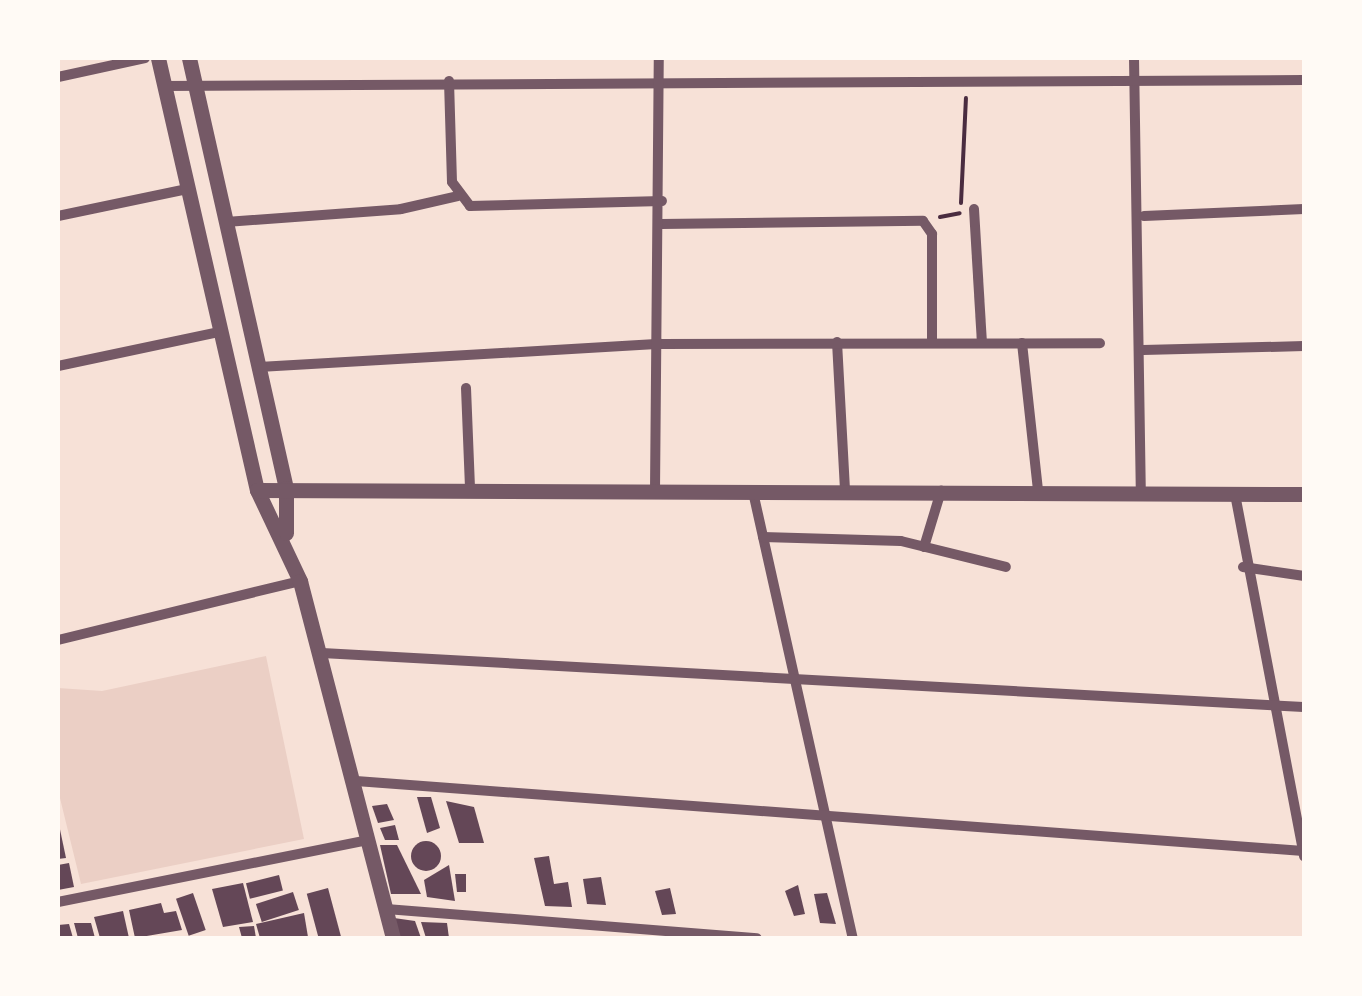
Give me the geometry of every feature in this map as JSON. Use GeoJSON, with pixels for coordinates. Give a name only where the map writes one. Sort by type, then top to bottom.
{"type":"FeatureCollection","features":[{"type":"Feature","properties":{"kind":"street"},"geometry":{"type":"LineString","coordinates":[[58,77],[145,58]]}},
{"type":"Feature","properties":{"kind":"street"},"geometry":{"type":"LineString","coordinates":[[158,58],[257,490],[286,537],[322,653],[393,938]]}},
{"type":"Feature","properties":{"kind":"street"},"geometry":{"type":"LineString","coordinates":[[189,58],[286,488],[286,537]]}},
{"type":"Feature","properties":{"kind":"street"},"geometry":{"type":"LineString","coordinates":[[656,491],[662,224],[663,77],[659,58]]}},
{"type":"Feature","properties":{"kind":"street"},"geometry":{"type":"LineString","coordinates":[[1134,58],[1140,80],[1144,216],[1140,490]]}},
{"type":"Feature","properties":{"kind":"street"},"geometry":{"type":"LineString","coordinates":[[164,86],[663,77],[1304,80]]}},
{"type":"Feature","properties":{"kind":"street"},"geometry":{"type":"LineString","coordinates":[[449,81],[458,196]]}},
{"type":"Feature","properties":{"kind":"street"},"geometry":{"type":"LineString","coordinates":[[58,216],[187,189]]}},
{"type":"Feature","properties":{"kind":"street"},"geometry":{"type":"LineString","coordinates":[[226,222],[401,210],[458,196],[489,212],[662,201]]}},
{"type":"Feature","properties":{"kind":"street"},"geometry":{"type":"LineString","coordinates":[[974,209],[982,343]]}},
{"type":"Feature","properties":{"kind":"street"},"geometry":{"type":"LineString","coordinates":[[1144,216],[1304,209]]}},
{"type":"Feature","properties":{"kind":"street"},"geometry":{"type":"LineString","coordinates":[[662,224],[923,221],[932,234],[932,342]]}},
{"type":"Feature","properties":{"kind":"street"},"geometry":{"type":"LineString","coordinates":[[58,366],[219,332]]}},
{"type":"Feature","properties":{"kind":"street"},"geometry":{"type":"LineString","coordinates":[[837,342],[844,491]]}},
{"type":"Feature","properties":{"kind":"street"},"geometry":{"type":"LineString","coordinates":[[1022,343],[1038,490]]}},
{"type":"Feature","properties":{"kind":"street"},"geometry":{"type":"LineString","coordinates":[[258,367],[660,344],[1100,343]]}},
{"type":"Feature","properties":{"kind":"street"},"geometry":{"type":"LineString","coordinates":[[1143,350],[1304,346]]}},
{"type":"Feature","properties":{"kind":"street"},"geometry":{"type":"LineString","coordinates":[[466,388],[470,489]]}},
{"type":"Feature","properties":{"kind":"street"},"geometry":{"type":"LineString","coordinates":[[257,490],[1140,490],[1304,494]]}},
{"type":"Feature","properties":{"kind":"street"},"geometry":{"type":"LineString","coordinates":[[924,547],[941,491]]}},
{"type":"Feature","properties":{"kind":"street"},"geometry":{"type":"LineString","coordinates":[[753,492],[853,938]]}},
{"type":"Feature","properties":{"kind":"street"},"geometry":{"type":"LineString","coordinates":[[356,780],[1304,854],[1270,704],[1234,494]]}},
{"type":"Feature","properties":{"kind":"street"},"geometry":{"type":"LineString","coordinates":[[763,537],[924,547],[1006,567]]}},
{"type":"Feature","properties":{"kind":"street"},"geometry":{"type":"LineString","coordinates":[[1244,567],[1304,576]]}},
{"type":"Feature","properties":{"kind":"street"},"geometry":{"type":"LineString","coordinates":[[58,640],[300,581]]}},
{"type":"Feature","properties":{"kind":"street"},"geometry":{"type":"LineString","coordinates":[[322,653],[792,674],[1304,706]]}},
{"type":"Feature","properties":{"kind":"street"},"geometry":{"type":"LineString","coordinates":[[58,902],[369,840]]}},
{"type":"Feature","properties":{"kind":"street"},"geometry":{"type":"LineString","coordinates":[[386,909],[756,938]]}},
{"type":"Feature","properties":{"kind":"path"},"geometry":{"type":"LineString","coordinates":[[960,213],[967,78]]}},
{"type":"Feature","properties":{"kind":"path"},"geometry":{"type":"LineString","coordinates":[[923,221],[974,209]]}},
{"type":"Feature","properties":{"kind":"shaded area"},"geometry":{"type":"Polygon","coordinates":[[[266,656],[304,839],[81,884],[58,790],[58,688],[102,691],[266,656]]]}},
{"type":"Feature","properties":{"kind":"building"},"geometry":{"type":"Polygon","coordinates":[[[417,797],[431,797],[440,828],[427,833],[417,797]]]}},
{"type":"Feature","properties":{"kind":"building"},"geometry":{"type":"Polygon","coordinates":[[[446,801],[474,807],[484,843],[459,843],[446,801]]]}},
{"type":"Feature","properties":{"kind":"building"},"geometry":{"type":"Polygon","coordinates":[[[387,804],[394,820],[378,823],[372,806],[387,804]]]}},
{"type":"Feature","properties":{"kind":"building"},"geometry":{"type":"Polygon","coordinates":[[[58,820],[66,858],[58,859],[58,820]]]}},
{"type":"Feature","properties":{"kind":"building"},"geometry":{"type":"Polygon","coordinates":[[[395,825],[399,840],[385,840],[380,828],[395,825]]]}},
{"type":"Feature","properties":{"kind":"building"},"geometry":{"type":"Polygon","coordinates":[[[426,841],[437,845],[441,856],[437,867],[426,871],[415,867],[411,856],[415,845],[426,841]]]}},
{"type":"Feature","properties":{"kind":"building"},"geometry":{"type":"Polygon","coordinates":[[[380,845],[397,845],[421,894],[391,894],[380,845]]]}},
{"type":"Feature","properties":{"kind":"building"},"geometry":{"type":"Polygon","coordinates":[[[549,856],[554,884],[568,882],[572,907],[545,906],[534,858],[549,856]]]}},
{"type":"Feature","properties":{"kind":"building"},"geometry":{"type":"Polygon","coordinates":[[[69,863],[74,887],[58,890],[58,865],[69,863]]]}},
{"type":"Feature","properties":{"kind":"building"},"geometry":{"type":"Polygon","coordinates":[[[449,865],[455,901],[427,897],[424,880],[449,865]]]}},
{"type":"Feature","properties":{"kind":"building"},"geometry":{"type":"Polygon","coordinates":[[[455,874],[466,874],[466,892],[457,892],[455,874]]]}},
{"type":"Feature","properties":{"kind":"building"},"geometry":{"type":"Polygon","coordinates":[[[279,875],[283,891],[250,899],[246,883],[279,875]]]}},
{"type":"Feature","properties":{"kind":"building"},"geometry":{"type":"Polygon","coordinates":[[[601,877],[606,905],[587,904],[583,879],[601,877]]]}},
{"type":"Feature","properties":{"kind":"building"},"geometry":{"type":"Polygon","coordinates":[[[243,883],[253,922],[223,927],[212,889],[243,883]]]}},
{"type":"Feature","properties":{"kind":"building"},"geometry":{"type":"Polygon","coordinates":[[[798,885],[805,914],[794,916],[785,891],[798,885]]]}},
{"type":"Feature","properties":{"kind":"building"},"geometry":{"type":"Polygon","coordinates":[[[328,888],[341,938],[319,938],[307,894],[328,888]]]}},
{"type":"Feature","properties":{"kind":"building"},"geometry":{"type":"Polygon","coordinates":[[[670,888],[676,914],[662,915],[655,891],[670,888]]]}},
{"type":"Feature","properties":{"kind":"building"},"geometry":{"type":"Polygon","coordinates":[[[293,892],[299,910],[262,922],[256,904],[293,892]]]}},
{"type":"Feature","properties":{"kind":"building"},"geometry":{"type":"Polygon","coordinates":[[[193,893],[206,930],[189,936],[176,899],[193,893]]]}},
{"type":"Feature","properties":{"kind":"building"},"geometry":{"type":"Polygon","coordinates":[[[827,893],[836,924],[820,923],[814,894],[827,893]]]}},
{"type":"Feature","properties":{"kind":"building"},"geometry":{"type":"Polygon","coordinates":[[[161,903],[164,913],[176,911],[182,930],[135,938],[129,910],[161,903]]]}},
{"type":"Feature","properties":{"kind":"building"},"geometry":{"type":"Polygon","coordinates":[[[123,911],[129,938],[100,938],[94,917],[123,911]]]}},
{"type":"Feature","properties":{"kind":"building"},"geometry":{"type":"Polygon","coordinates":[[[304,913],[308,937],[260,938],[256,924],[304,913]]]}},
{"type":"Feature","properties":{"kind":"building"},"geometry":{"type":"Polygon","coordinates":[[[394,918],[415,921],[421,938],[400,938],[394,918]]]}},
{"type":"Feature","properties":{"kind":"building"},"geometry":{"type":"Polygon","coordinates":[[[421,922],[447,923],[449,938],[426,938],[421,922]]]}},
{"type":"Feature","properties":{"kind":"building"},"geometry":{"type":"Polygon","coordinates":[[[74,923],[91,923],[95,938],[78,938],[74,923]]]}},
{"type":"Feature","properties":{"kind":"building"},"geometry":{"type":"Polygon","coordinates":[[[69,924],[73,938],[58,938],[58,925],[69,924]]]}},
{"type":"Feature","properties":{"kind":"building"},"geometry":{"type":"Polygon","coordinates":[[[254,926],[256,938],[242,938],[239,927],[254,926]]]}}]}
